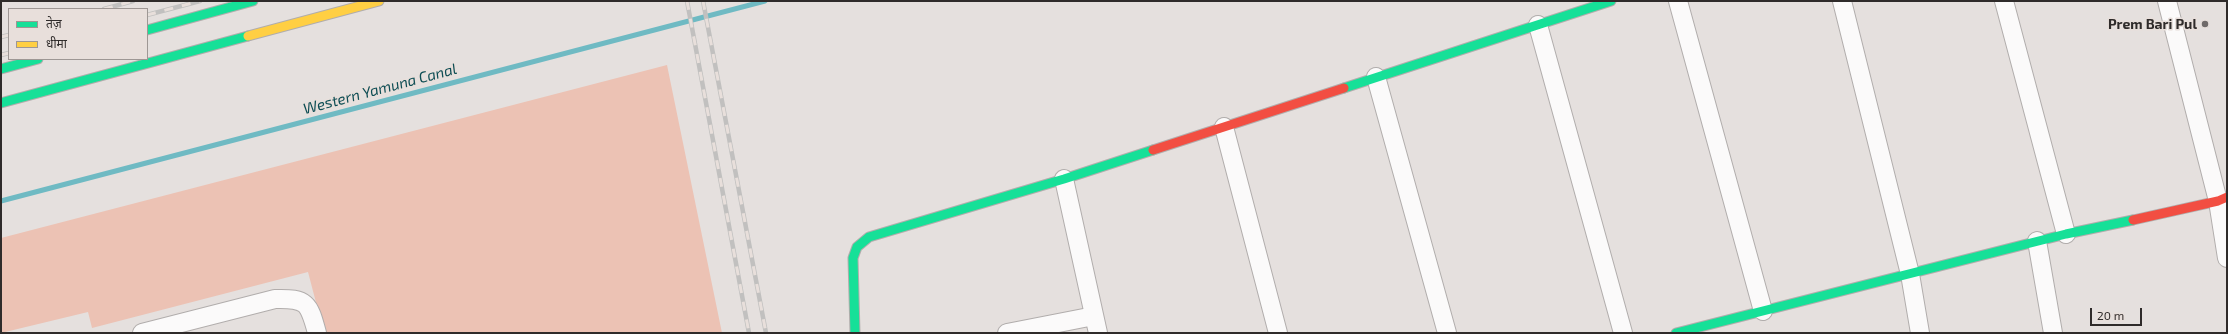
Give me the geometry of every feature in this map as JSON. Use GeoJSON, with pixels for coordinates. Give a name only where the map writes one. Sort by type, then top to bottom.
{"type":"FeatureCollection","features":[{"type":"Feature","properties":{"kind":"street"},"geometry":{"type":"LineString","coordinates":[[148,30],[253,1]]}},
{"type":"Feature","properties":{"kind":"street"},"geometry":{"type":"LineString","coordinates":[[1,103],[379,1]]}},
{"type":"Feature","properties":{"kind":"street"},"geometry":{"type":"LineString","coordinates":[[855,333],[853,258],[857,247],[869,237],[1064,179],[1611,1]]}},
{"type":"Feature","properties":{"kind":"street"},"geometry":{"type":"LineString","coordinates":[[1678,1],[1763,311]]}},
{"type":"Feature","properties":{"kind":"street"},"geometry":{"type":"LineString","coordinates":[[1842,1],[1910,274],[1920,333]]}},
{"type":"Feature","properties":{"kind":"street"},"geometry":{"type":"LineString","coordinates":[[2004,1],[2066,234]]}},
{"type":"Feature","properties":{"kind":"street"},"geometry":{"type":"LineString","coordinates":[[2167,1],[2222,199],[2227,258]]}},
{"type":"Feature","properties":{"kind":"street"},"geometry":{"type":"LineString","coordinates":[[1538,25],[1623,333]]}},
{"type":"Feature","properties":{"kind":"street"},"geometry":{"type":"LineString","coordinates":[[1,69],[34,60]]}},
{"type":"Feature","properties":{"kind":"street"},"geometry":{"type":"LineString","coordinates":[[1376,77],[1447,333]]}},
{"type":"Feature","properties":{"kind":"street"},"geometry":{"type":"LineString","coordinates":[[1224,127],[1278,333]]}},
{"type":"Feature","properties":{"kind":"street"},"geometry":{"type":"LineString","coordinates":[[1007,333],[1096,325],[1064,179]]}},
{"type":"Feature","properties":{"kind":"street"},"geometry":{"type":"LineString","coordinates":[[1676,333],[2037,241],[2222,199]]}},
{"type":"Feature","properties":{"kind":"street"},"geometry":{"type":"LineString","coordinates":[[2037,241],[2053,333]]}},
{"type":"Feature","properties":{"kind":"street"},"geometry":{"type":"LineString","coordinates":[[142,333],[275,300],[288,299],[297,299],[304,303],[312,314],[316,333]]}},
{"type":"Feature","properties":{"kind":"shaded area"},"geometry":{"type":"Polygon","coordinates":[[[667,65],[722,333],[324,333],[308,272],[92,328],[88,312],[1,333],[1,238],[667,65]]]}},
{"type":"Feature","properties":{"kind":"waterway","name":"Western Yamuna Canal"},"geometry":{"type":"LineString","coordinates":[[1,201],[765,1]]}},
{"type":"Feature","properties":{"kind":"railway"},"geometry":{"type":"LineString","coordinates":[[108,8],[133,1]]}},
{"type":"Feature","properties":{"kind":"railway"},"geometry":{"type":"LineString","coordinates":[[148,15],[200,1]]}},
{"type":"Feature","properties":{"kind":"railway"},"geometry":{"type":"LineString","coordinates":[[687,1],[749,333]]}},
{"type":"Feature","properties":{"kind":"railway"},"geometry":{"type":"LineString","coordinates":[[703,1],[766,333]]}},
{"type":"Feature","properties":{"kind":"railway"},"geometry":{"type":"LineString","coordinates":[[1,37],[8,35]]}},
{"type":"Feature","properties":{"kind":"railway"},"geometry":{"type":"LineString","coordinates":[[1,55],[8,53]]}},
{"type":"Feature","properties":{"kind":"traffic: fast"},"geometry":{"type":"LineString","coordinates":[[148,30],[253,1]]}},
{"type":"Feature","properties":{"kind":"traffic: fast"},"geometry":{"type":"LineString","coordinates":[[1344,88],[1611,1]]}},
{"type":"Feature","properties":{"kind":"traffic: fast"},"geometry":{"type":"LineString","coordinates":[[1,103],[248,36]]}},
{"type":"Feature","properties":{"kind":"traffic: fast"},"geometry":{"type":"LineString","coordinates":[[1,69],[34,60]]}},
{"type":"Feature","properties":{"kind":"traffic: fast"},"geometry":{"type":"LineString","coordinates":[[855,333],[853,258],[857,247],[869,237],[1064,179],[1153,150]]}},
{"type":"Feature","properties":{"kind":"traffic: fast"},"geometry":{"type":"LineString","coordinates":[[1676,333],[2066,234],[2133,220]]}},
{"type":"Feature","properties":{"kind":"traffic: slow"},"geometry":{"type":"LineString","coordinates":[[248,36],[379,1]]}},
{"type":"Feature","properties":{"kind":"traffic: jam"},"geometry":{"type":"LineString","coordinates":[[1153,150],[1344,88]]}},
{"type":"Feature","properties":{"kind":"traffic: jam"},"geometry":{"type":"LineString","coordinates":[[2133,220],[2218,201],[2227,197]]}},
{"type":"Feature","properties":{"kind":"place","name":"Prem Bari Pul"},"geometry":{"type":"Point","coordinates":[2205,24]}}]}
